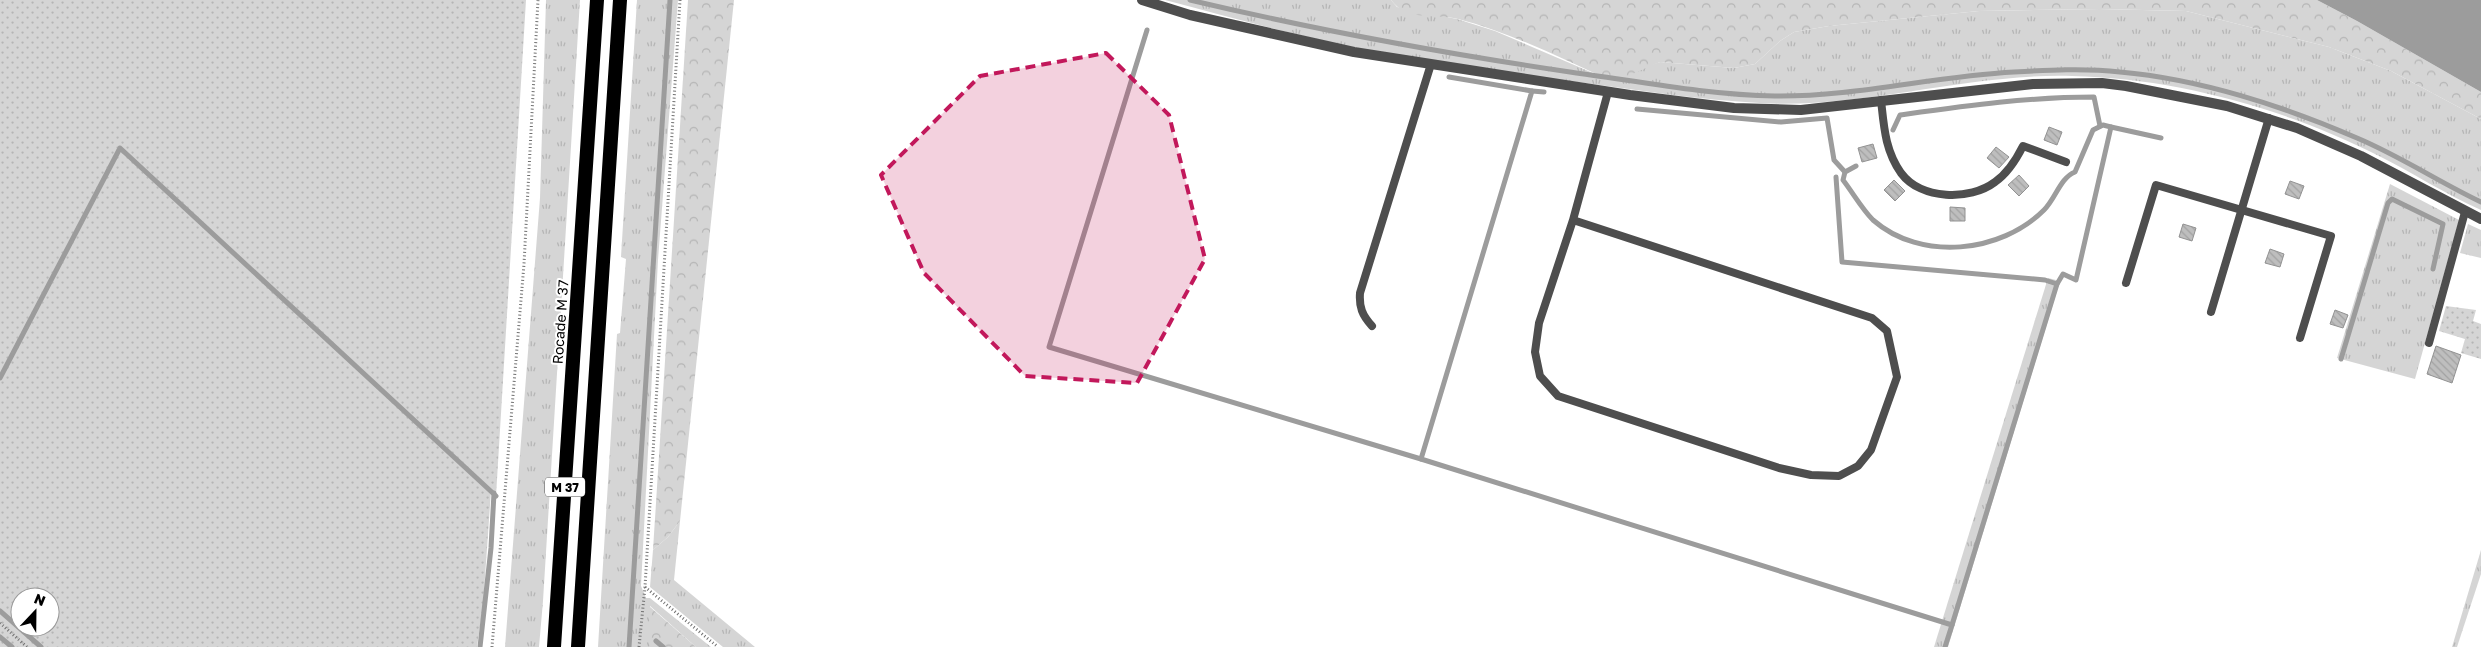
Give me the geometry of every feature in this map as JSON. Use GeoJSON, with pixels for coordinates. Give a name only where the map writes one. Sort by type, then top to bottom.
{"type":"FeatureCollection","features":[{"type":"Feature","properties":{"kind":"highway","name":"Rocade M 37"},"geometry":{"type":"LineString","coordinates":[[554,647],[597,0]]}},
{"type":"Feature","properties":{"kind":"highway","name":"M 37"},"geometry":{"type":"LineString","coordinates":[[578,647],[620,0]]}},
{"type":"Feature","properties":{"kind":"street"},"geometry":{"type":"LineString","coordinates":[[1142,0],[1190,15],[1345,50],[1608,92],[1734,108],[1801,110],[2033,84],[2102,83],[2185,96],[2269,118],[2297,128],[2361,156],[2466,212],[2481,218]]}},
{"type":"Feature","properties":{"kind":"lane"},"geometry":{"type":"LineString","coordinates":[[1372,326],[1364,318],[1360,307],[1360,293],[1431,64]]}},
{"type":"Feature","properties":{"kind":"lane"},"geometry":{"type":"LineString","coordinates":[[1573,220],[1872,318],[1887,331],[1897,377],[1871,450],[1858,466],[1839,476],[1810,475],[1770,466],[1558,396],[1540,376],[1535,352],[1539,323],[1573,220],[1608,92]]}},
{"type":"Feature","properties":{"kind":"lane"},"geometry":{"type":"LineString","coordinates":[[1881,100],[1885,138],[1894,161],[1903,175],[1927,191],[1955,195],[1981,190],[1995,183],[2007,172],[2016,161],[2023,146],[2066,162]]}},
{"type":"Feature","properties":{"kind":"lane"},"geometry":{"type":"LineString","coordinates":[[2211,312],[2269,118]]}},
{"type":"Feature","properties":{"kind":"lane"},"geometry":{"type":"LineString","coordinates":[[2126,282],[2156,185],[2331,236],[2300,338]]}},
{"type":"Feature","properties":{"kind":"lane"},"geometry":{"type":"LineString","coordinates":[[2429,342],[2466,212]]}},
{"type":"Feature","properties":{"kind":"path"},"geometry":{"type":"LineString","coordinates":[[492,647],[524,264],[538,0]]}},
{"type":"Feature","properties":{"kind":"path"},"geometry":{"type":"LineString","coordinates":[[639,647],[645,587],[680,0]]}},
{"type":"Feature","properties":{"kind":"path"},"geometry":{"type":"LineString","coordinates":[[645,587],[718,647]]}},
{"type":"Feature","properties":{"kind":"path"},"geometry":{"type":"LineString","coordinates":[[0,623],[27,647]]}},
{"type":"Feature","properties":{"kind":"highlighted area"},"geometry":{"type":"Polygon","coordinates":[[[1106,53],[1169,115],[1205,259],[1137,383],[1025,376],[924,273],[881,175],[980,76],[1106,53]]]}},
{"type":"Feature","properties":{"kind":"green space"},"geometry":{"type":"Polygon","coordinates":[[[0,0],[526,0],[496,496],[491,491],[483,606],[477,647],[0,647],[0,0]]]}},
{"type":"Feature","properties":{"kind":"green space"},"geometry":{"type":"Polygon","coordinates":[[[546,0],[580,0],[543,601],[539,647],[505,647],[540,198],[546,0]]]}},
{"type":"Feature","properties":{"kind":"green space"},"geometry":{"type":"Polygon","coordinates":[[[637,0],[678,0],[658,260],[641,586],[646,598],[650,598],[711,647],[696,647],[650,606],[650,647],[598,647],[617,334],[620,333],[626,259],[621,257],[637,0]]]}},
{"type":"Feature","properties":{"kind":"green space"},"geometry":{"type":"Polygon","coordinates":[[[688,0],[734,0],[680,521],[668,537],[653,550],[688,0]]]}},
{"type":"Feature","properties":{"kind":"green space"},"geometry":{"type":"Polygon","coordinates":[[[1165,0],[1391,0],[1397,7],[1457,19],[1495,31],[1607,79],[1660,62],[1734,68],[1755,64],[1780,41],[1794,32],[1829,26],[1979,11],[2099,9],[2186,11],[2329,47],[2391,71],[2481,119],[2481,210],[2379,156],[2307,124],[2230,99],[2150,83],[2072,76],[2033,77],[1994,80],[1838,101],[1799,103],[1738,102],[1629,89],[1390,54],[1263,26],[1165,0]]]}},
{"type":"Feature","properties":{"kind":"green space"},"geometry":{"type":"Polygon","coordinates":[[[1391,0],[2317,0],[2481,92],[2481,119],[2391,71],[2329,47],[2186,11],[2099,9],[1979,11],[1829,26],[1794,32],[1780,41],[1755,64],[1734,68],[1660,62],[1623,78],[1607,79],[1534,46],[1477,24],[1449,17],[1413,14],[1398,7],[1391,0]]]}},
{"type":"Feature","properties":{"kind":"green space"},"geometry":{"type":"Polygon","coordinates":[[[2390,184],[2459,220],[2415,379],[2337,358],[2390,184]]]}},
{"type":"Feature","properties":{"kind":"green space"},"geometry":{"type":"Polygon","coordinates":[[[2468,224],[2481,230],[2481,258],[2460,253],[2468,224]]]}},
{"type":"Feature","properties":{"kind":"green space"},"geometry":{"type":"Polygon","coordinates":[[[2048,278],[2060,281],[1948,647],[1934,647],[2048,278]]]}},
{"type":"Feature","properties":{"kind":"green space"},"geometry":{"type":"Polygon","coordinates":[[[2446,306],[2476,310],[2473,321],[2481,324],[2481,359],[2461,353],[2465,339],[2439,331],[2446,306]]]}},
{"type":"Feature","properties":{"kind":"green space"},"geometry":{"type":"Polygon","coordinates":[[[680,521],[674,580],[755,647],[723,647],[650,587],[653,550],[668,537],[680,521]]]}},
{"type":"Feature","properties":{"kind":"green space"},"geometry":{"type":"Polygon","coordinates":[[[2481,550],[2481,574],[2457,647],[2452,647],[2481,550]]]}},
{"type":"Feature","properties":{"kind":"green space"},"geometry":{"type":"Polygon","coordinates":[[[649,606],[696,647],[650,647],[649,606]]]}},
{"type":"Feature","properties":{"kind":"shaded area"},"geometry":{"type":"Polygon","coordinates":[[[2317,0],[2481,0],[2481,92],[2357,21],[2317,0]]]}},
{"type":"Feature","properties":{"kind":"building"},"geometry":{"type":"Polygon","coordinates":[[[2049,127],[2062,132],[2057,145],[2044,140],[2049,127]]]}},
{"type":"Feature","properties":{"kind":"building"},"geometry":{"type":"Polygon","coordinates":[[[1873,144],[1877,158],[1862,162],[1858,148],[1873,144]]]}},
{"type":"Feature","properties":{"kind":"building"},"geometry":{"type":"Polygon","coordinates":[[[1996,147],[2009,157],[1999,168],[1987,158],[1996,147]]]}},
{"type":"Feature","properties":{"kind":"building"},"geometry":{"type":"Polygon","coordinates":[[[2019,175],[2029,186],[2019,196],[2008,185],[2019,175]]]}},
{"type":"Feature","properties":{"kind":"building"},"geometry":{"type":"Polygon","coordinates":[[[1894,180],[1905,191],[1895,201],[1884,190],[1894,180]]]}},
{"type":"Feature","properties":{"kind":"building"},"geometry":{"type":"Polygon","coordinates":[[[2290,181],[2304,186],[2299,199],[2285,194],[2290,181]]]}},
{"type":"Feature","properties":{"kind":"building"},"geometry":{"type":"Polygon","coordinates":[[[1950,207],[1965,208],[1965,221],[1950,221],[1950,207]]]}},
{"type":"Feature","properties":{"kind":"building"},"geometry":{"type":"Polygon","coordinates":[[[2183,224],[2196,228],[2192,241],[2179,237],[2183,224]]]}},
{"type":"Feature","properties":{"kind":"building"},"geometry":{"type":"Polygon","coordinates":[[[2270,249],[2284,254],[2280,267],[2265,263],[2270,249]]]}},
{"type":"Feature","properties":{"kind":"building"},"geometry":{"type":"Polygon","coordinates":[[[2335,310],[2348,315],[2343,328],[2330,324],[2335,310]]]}},
{"type":"Feature","properties":{"kind":"building"},"geometry":{"type":"Polygon","coordinates":[[[2436,346],[2461,355],[2452,383],[2427,374],[2436,346]]]}},
{"type":"Feature","properties":{"kind":"waterway"},"geometry":{"type":"LineString","coordinates":[[629,647],[670,0]]}},
{"type":"Feature","properties":{"kind":"waterway"},"geometry":{"type":"LineString","coordinates":[[1190,0],[1332,31],[1474,57],[1672,87],[1749,95],[1775,96],[1835,93],[1984,74],[2040,71],[2094,70],[2150,76],[2180,81],[2241,96],[2329,126],[2373,145],[2481,202]]}},
{"type":"Feature","properties":{"kind":"waterway"},"geometry":{"type":"LineString","coordinates":[[1147,30],[1049,347],[1421,459],[1952,625],[1945,647]]}},
{"type":"Feature","properties":{"kind":"waterway"},"geometry":{"type":"LineString","coordinates":[[1421,459],[1532,91],[1449,77]]}},
{"type":"Feature","properties":{"kind":"waterway"},"geometry":{"type":"LineString","coordinates":[[1532,91],[1544,92]]}},
{"type":"Feature","properties":{"kind":"waterway"},"geometry":{"type":"LineString","coordinates":[[1893,130],[1900,115],[1948,108],[2069,97],[2094,97],[2100,126]]}},
{"type":"Feature","properties":{"kind":"waterway"},"geometry":{"type":"LineString","coordinates":[[1637,109],[1781,122],[1827,118],[1834,160],[1845,172]]}},
{"type":"Feature","properties":{"kind":"waterway"},"geometry":{"type":"LineString","coordinates":[[1856,166],[1845,172],[1843,180],[1873,220],[1892,233],[1914,242],[1937,247],[1960,247],[1984,243],[2006,236],[2044,210],[2062,183],[2075,172],[2093,130],[2103,125],[2111,127],[2076,280],[2063,274],[2057,284],[1952,625]]}},
{"type":"Feature","properties":{"kind":"waterway"},"geometry":{"type":"LineString","coordinates":[[2111,127],[2161,138]]}},
{"type":"Feature","properties":{"kind":"waterway"},"geometry":{"type":"LineString","coordinates":[[0,378],[120,148],[496,496]]}},
{"type":"Feature","properties":{"kind":"waterway"},"geometry":{"type":"LineString","coordinates":[[1836,177],[1842,262],[2045,280],[2057,284]]}},
{"type":"Feature","properties":{"kind":"waterway"},"geometry":{"type":"LineString","coordinates":[[2341,359],[2388,203],[2392,199],[2443,224],[2433,269]]}},
{"type":"Feature","properties":{"kind":"waterway"},"geometry":{"type":"LineString","coordinates":[[480,647],[491,548],[494,493]]}},
{"type":"Feature","properties":{"kind":"waterway"},"geometry":{"type":"LineString","coordinates":[[0,611],[41,647]]}},
{"type":"Feature","properties":{"kind":"waterway"},"geometry":{"type":"LineString","coordinates":[[0,637],[12,647]]}},
{"type":"Feature","properties":{"kind":"waterway"},"geometry":{"type":"LineString","coordinates":[[656,641],[663,647]]}}]}
